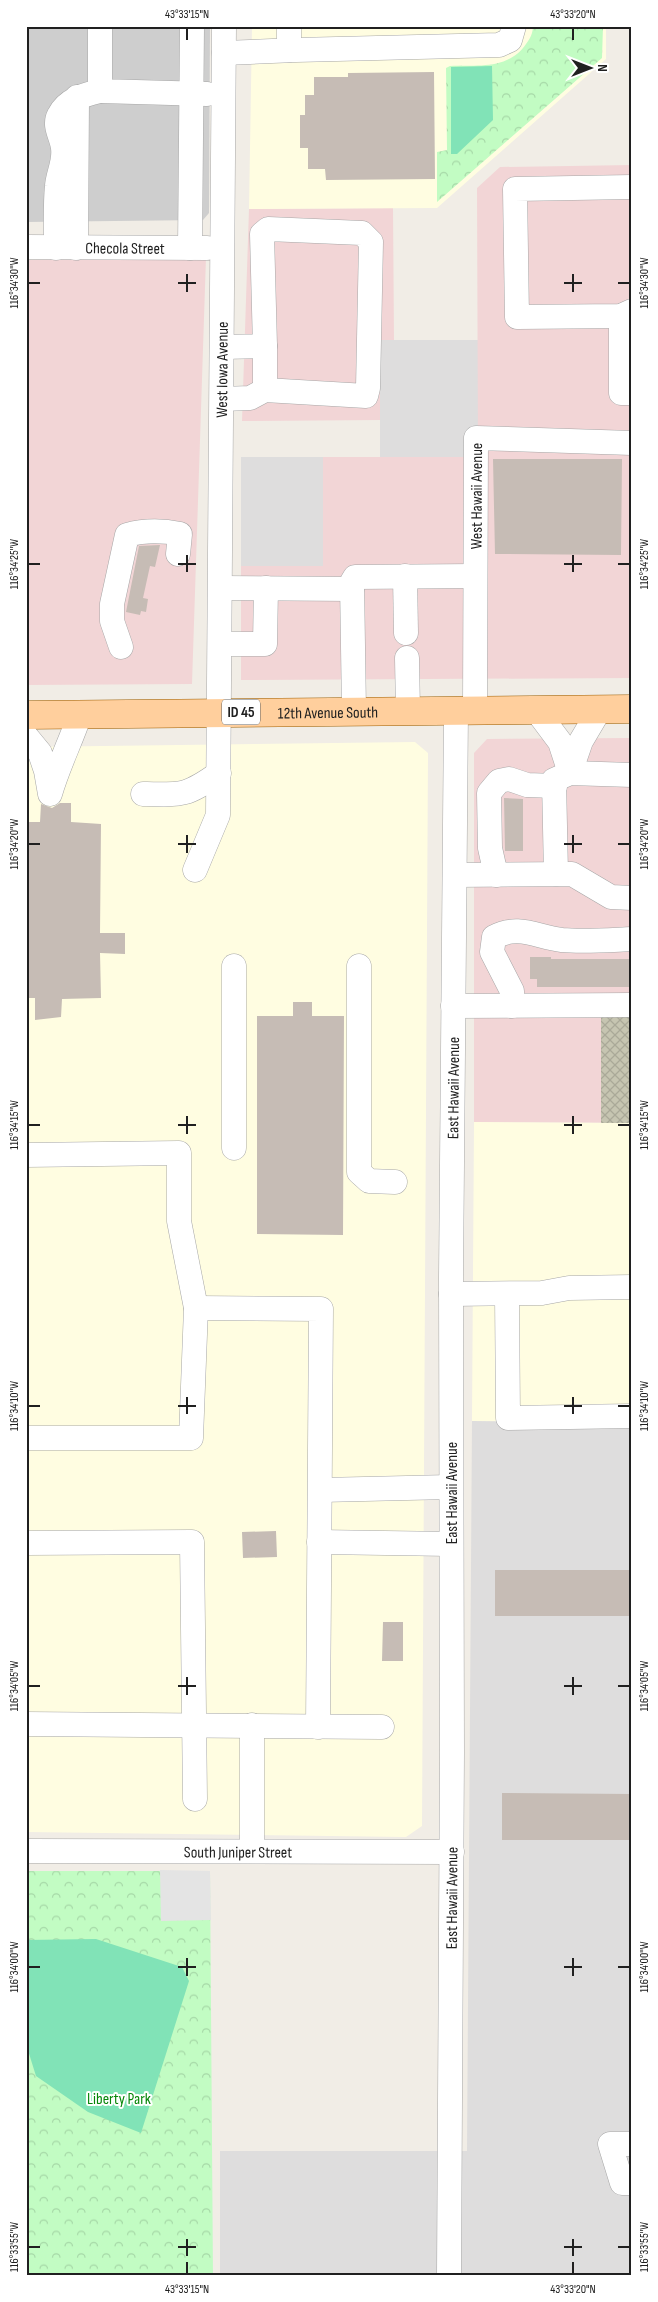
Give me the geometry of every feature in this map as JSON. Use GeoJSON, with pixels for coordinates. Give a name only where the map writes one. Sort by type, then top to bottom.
{"type":"FeatureCollection","features":[{"type":"Feature","properties":{"kind":"main road","name":"12th Avenue South"},"geometry":{"type":"LineString","coordinates":[[26,715],[632,709]]}},
{"type":"Feature","properties":{"kind":"street"},"geometry":{"type":"LineString","coordinates":[[100,26],[100,91]]}},
{"type":"Feature","properties":{"kind":"street"},"geometry":{"type":"LineString","coordinates":[[190,248],[192,26]]}},
{"type":"Feature","properties":{"kind":"street","name":"West Iowa Avenue"},"geometry":{"type":"LineString","coordinates":[[195,870],[218,815],[221,644],[224,26]]}},
{"type":"Feature","properties":{"kind":"street"},"geometry":{"type":"LineString","coordinates":[[289,26],[289,50]]}},
{"type":"Feature","properties":{"kind":"street"},"geometry":{"type":"LineString","coordinates":[[224,53],[499,45],[510,40],[514,33],[514,26]]}},
{"type":"Feature","properties":{"kind":"street"},"geometry":{"type":"LineString","coordinates":[[66,248],[57,185],[63,164],[63,148],[57,130],[57,118],[64,106],[77,98],[100,91],[224,94]]}},
{"type":"Feature","properties":{"kind":"street"},"geometry":{"type":"LineString","coordinates":[[66,248],[77,98]]}},
{"type":"Feature","properties":{"kind":"street"},"geometry":{"type":"LineString","coordinates":[[632,187],[516,189],[517,317],[626,313],[621,393],[632,393]]}},
{"type":"Feature","properties":{"kind":"street"},"geometry":{"type":"LineString","coordinates":[[222,399],[250,398],[265,390],[366,396],[368,388],[371,242],[362,233],[268,229],[262,234],[265,390]]}},
{"type":"Feature","properties":{"kind":"street","name":"Checola Street"},"geometry":{"type":"LineString","coordinates":[[26,247],[223,248]]}},
{"type":"Feature","properties":{"kind":"street"},"geometry":{"type":"LineString","coordinates":[[222,347],[265,346]]}},
{"type":"Feature","properties":{"kind":"street","name":"West Hawaii Avenue"},"geometry":{"type":"LineString","coordinates":[[466,710],[476,576],[476,438],[632,443]]}},
{"type":"Feature","properties":{"kind":"street"},"geometry":{"type":"LineString","coordinates":[[122,647],[112,621],[112,604],[127,535],[142,531],[163,531],[180,534],[178,554]]}},
{"type":"Feature","properties":{"kind":"street"},"geometry":{"type":"LineString","coordinates":[[405,576],[406,633]]}},
{"type":"Feature","properties":{"kind":"street"},"geometry":{"type":"LineString","coordinates":[[354,711],[352,582],[355,577],[476,576]]}},
{"type":"Feature","properties":{"kind":"street"},"geometry":{"type":"LineString","coordinates":[[221,588],[352,589]]}},
{"type":"Feature","properties":{"kind":"street"},"geometry":{"type":"LineString","coordinates":[[221,644],[265,644],[266,588]]}},
{"type":"Feature","properties":{"kind":"street"},"geometry":{"type":"LineString","coordinates":[[407,658],[408,711]]}},
{"type":"Feature","properties":{"kind":"street"},"geometry":{"type":"LineString","coordinates":[[562,780],[581,741],[600,709]]}},
{"type":"Feature","properties":{"kind":"street","name":"East Hawaii Avenue"},"geometry":{"type":"LineString","coordinates":[[448,2276],[452,1852],[450,1487],[455,875],[466,710]]}},
{"type":"Feature","properties":{"kind":"street"},"geometry":{"type":"LineString","coordinates":[[536,710],[560,742],[562,780],[556,874]]}},
{"type":"Feature","properties":{"kind":"street"},"geometry":{"type":"LineString","coordinates":[[26,736],[40,753],[46,770],[50,794],[56,771],[72,740],[80,714]]}},
{"type":"Feature","properties":{"kind":"street"},"geometry":{"type":"LineString","coordinates":[[143,794],[180,795],[197,789],[219,772]]}},
{"type":"Feature","properties":{"kind":"street"},"geometry":{"type":"LineString","coordinates":[[496,875],[490,848],[489,793],[498,781],[509,779],[527,786],[562,780],[632,775]]}},
{"type":"Feature","properties":{"kind":"street"},"geometry":{"type":"LineString","coordinates":[[455,875],[572,874],[611,897],[632,898]]}},
{"type":"Feature","properties":{"kind":"street"},"geometry":{"type":"LineString","coordinates":[[512,1006],[512,991],[492,952],[494,937],[506,930],[562,940],[632,940]]}},
{"type":"Feature","properties":{"kind":"street"},"geometry":{"type":"LineString","coordinates":[[234,966],[234,1148]]}},
{"type":"Feature","properties":{"kind":"street"},"geometry":{"type":"LineString","coordinates":[[359,966],[359,1172],[369,1181],[395,1182]]}},
{"type":"Feature","properties":{"kind":"street"},"geometry":{"type":"LineString","coordinates":[[454,1006],[632,1005]]}},
{"type":"Feature","properties":{"kind":"street"},"geometry":{"type":"LineString","coordinates":[[26,1155],[179,1153],[179,1221],[196,1308],[191,1438],[26,1438]]}},
{"type":"Feature","properties":{"kind":"street"},"geometry":{"type":"LineString","coordinates":[[451,1294],[542,1293],[569,1288],[632,1287]]}},
{"type":"Feature","properties":{"kind":"street"},"geometry":{"type":"LineString","coordinates":[[507,1294],[508,1418],[632,1416]]}},
{"type":"Feature","properties":{"kind":"street"},"geometry":{"type":"LineString","coordinates":[[196,1308],[321,1309],[318,1727]]}},
{"type":"Feature","properties":{"kind":"street"},"geometry":{"type":"LineString","coordinates":[[321,1490],[450,1487]]}},
{"type":"Feature","properties":{"kind":"street"},"geometry":{"type":"LineString","coordinates":[[26,1543],[192,1542],[195,1799]]}},
{"type":"Feature","properties":{"kind":"street"},"geometry":{"type":"LineString","coordinates":[[319,1542],[451,1544]]}},
{"type":"Feature","properties":{"kind":"street"},"geometry":{"type":"LineString","coordinates":[[26,1724],[382,1727]]}},
{"type":"Feature","properties":{"kind":"street"},"geometry":{"type":"LineString","coordinates":[[252,1726],[252,1850]]}},
{"type":"Feature","properties":{"kind":"street","name":"South Juniper Street"},"geometry":{"type":"LineString","coordinates":[[26,1851],[252,1850],[452,1852]]}},
{"type":"Feature","properties":{"kind":"street"},"geometry":{"type":"LineString","coordinates":[[621,2144],[622,2183],[632,2183]]}},
{"type":"Feature","properties":{"kind":"shaded area"},"geometry":{"type":"Polygon","coordinates":[[[26,26],[210,26],[209,213],[203,220],[26,222],[26,26]]]}},
{"type":"Feature","properties":{"kind":"shaded area"},"geometry":{"type":"Polygon","coordinates":[[[252,26],[606,26],[606,59],[437,208],[249,209],[252,26]]]}},
{"type":"Feature","properties":{"kind":"shaded area"},"geometry":{"type":"Polygon","coordinates":[[[632,165],[632,678],[241,680],[241,566],[323,566],[323,457],[478,457],[477,188],[500,167],[632,165]]]}},
{"type":"Feature","properties":{"kind":"shaded area"},"geometry":{"type":"Polygon","coordinates":[[[393,208],[394,340],[380,340],[380,420],[242,421],[249,209],[393,208]]]}},
{"type":"Feature","properties":{"kind":"shaded area"},"geometry":{"type":"Polygon","coordinates":[[[206,257],[192,684],[26,685],[26,260],[206,257]]]}},
{"type":"Feature","properties":{"kind":"shaded area"},"geometry":{"type":"Polygon","coordinates":[[[380,340],[478,340],[478,457],[380,457],[380,340]]]}},
{"type":"Feature","properties":{"kind":"shaded area"},"geometry":{"type":"Polygon","coordinates":[[[241,457],[323,457],[323,566],[241,566],[241,457]]]}},
{"type":"Feature","properties":{"kind":"shaded area"},"geometry":{"type":"Polygon","coordinates":[[[632,738],[632,1123],[474,1122],[474,753],[487,739],[632,738]]]}},
{"type":"Feature","properties":{"kind":"shaded area"},"geometry":{"type":"Polygon","coordinates":[[[415,742],[428,753],[422,1826],[406,1837],[26,1832],[26,747],[415,742]]]}},
{"type":"Feature","properties":{"kind":"shaded area"},"geometry":{"type":"Polygon","coordinates":[[[601,1012],[632,1012],[632,1123],[601,1123],[601,1012]]]}},
{"type":"Feature","properties":{"kind":"shaded area"},"geometry":{"type":"Polygon","coordinates":[[[474,1122],[632,1123],[632,1422],[472,1421],[474,1122]]]}},
{"type":"Feature","properties":{"kind":"shaded area"},"geometry":{"type":"Polygon","coordinates":[[[472,1421],[632,1422],[632,2276],[220,2276],[220,2151],[467,2151],[472,1421]]]}},
{"type":"Feature","properties":{"kind":"shaded area"},"geometry":{"type":"Polygon","coordinates":[[[160,1870],[210,1871],[211,1920],[161,1921],[160,1870]]]}},
{"type":"Feature","properties":{"kind":"green space"},"geometry":{"type":"Polygon","coordinates":[[[533,26],[603,26],[602,58],[437,202],[437,152],[447,150],[446,68],[450,66],[492,64],[511,58],[519,52],[530,38],[533,26]]]}},
{"type":"Feature","properties":{"kind":"green space"},"geometry":{"type":"Polygon","coordinates":[[[492,66],[493,120],[457,154],[451,154],[451,67],[492,66]]]}},
{"type":"Feature","properties":{"kind":"green space","name":"Liberty Park"},"geometry":{"type":"Polygon","coordinates":[[[26,1871],[210,1871],[213,2276],[26,2276],[26,1871]]]}},
{"type":"Feature","properties":{"kind":"green space"},"geometry":{"type":"Polygon","coordinates":[[[96,1939],[182,1967],[189,1981],[141,2133],[88,2112],[36,2076],[26,2044],[26,1940],[96,1939]]]}},
{"type":"Feature","properties":{"kind":"building"},"geometry":{"type":"Polygon","coordinates":[[[434,72],[435,179],[326,180],[325,169],[308,169],[308,148],[300,148],[300,115],[305,115],[305,95],[314,95],[314,77],[348,77],[348,73],[434,72]]]}},
{"type":"Feature","properties":{"kind":"building"},"geometry":{"type":"Polygon","coordinates":[[[493,459],[622,459],[621,555],[495,554],[493,459]]]}},
{"type":"Feature","properties":{"kind":"building"},"geometry":{"type":"Polygon","coordinates":[[[160,545],[155,567],[150,566],[143,598],[148,599],[146,612],[141,611],[140,615],[126,612],[139,546],[160,545]]]}},
{"type":"Feature","properties":{"kind":"building"},"geometry":{"type":"Polygon","coordinates":[[[504,798],[523,799],[523,851],[505,851],[504,798]]]}},
{"type":"Feature","properties":{"kind":"building"},"geometry":{"type":"Polygon","coordinates":[[[60,803],[71,803],[71,822],[101,824],[100,933],[125,933],[125,954],[100,953],[101,998],[62,999],[61,1017],[35,1020],[35,998],[29,998],[28,822],[40,822],[41,804],[52,808],[60,803]]]}},
{"type":"Feature","properties":{"kind":"building"},"geometry":{"type":"Polygon","coordinates":[[[530,957],[551,957],[551,959],[632,959],[632,987],[537,987],[537,979],[530,979],[530,957]]]}},
{"type":"Feature","properties":{"kind":"building"},"geometry":{"type":"Polygon","coordinates":[[[293,1002],[312,1002],[312,1016],[344,1016],[343,1235],[257,1234],[257,1016],[293,1016],[293,1002]]]}},
{"type":"Feature","properties":{"kind":"building"},"geometry":{"type":"Polygon","coordinates":[[[276,1531],[277,1557],[243,1558],[242,1532],[276,1531]]]}},
{"type":"Feature","properties":{"kind":"building"},"geometry":{"type":"Polygon","coordinates":[[[495,1570],[632,1570],[632,1616],[495,1616],[495,1570]]]}},
{"type":"Feature","properties":{"kind":"building"},"geometry":{"type":"Polygon","coordinates":[[[383,1622],[403,1622],[403,1661],[382,1661],[383,1622]]]}},
{"type":"Feature","properties":{"kind":"building"},"geometry":{"type":"Polygon","coordinates":[[[502,1793],[632,1794],[632,1840],[502,1840],[502,1793]]]}}]}
